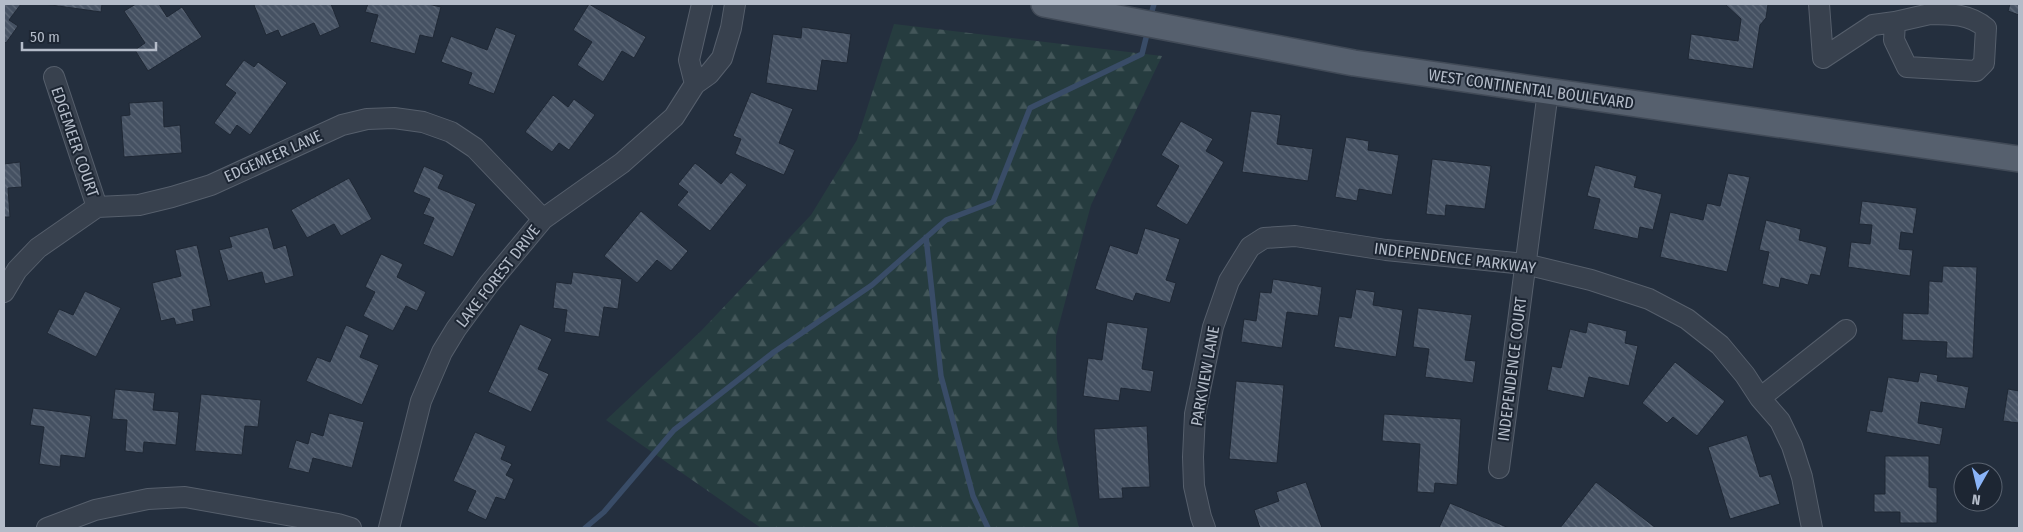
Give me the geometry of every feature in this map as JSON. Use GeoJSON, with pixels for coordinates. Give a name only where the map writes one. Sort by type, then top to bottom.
{"type":"FeatureCollection","features":[{"type":"Feature","properties":{"kind":"main road","name":"WEST CONTINENTAL BOULEVARD"},"geometry":{"type":"LineString","coordinates":[[1044,4],[1354,63],[2019,159]]}},
{"type":"Feature","properties":{"kind":"street"},"geometry":{"type":"LineString","coordinates":[[695,84],[689,60],[702,4]]}},
{"type":"Feature","properties":{"kind":"street","name":"LAKE FOREST DRIVE"},"geometry":{"type":"LineString","coordinates":[[389,528],[421,401],[442,352],[489,284],[542,219],[622,163],[674,118],[695,84],[709,74],[722,58],[731,28],[735,4]]}},
{"type":"Feature","properties":{"kind":"street"},"geometry":{"type":"LineString","coordinates":[[1819,4],[1823,58],[1873,25],[1930,14],[1956,14],[1977,20],[1986,28],[1984,63],[1976,71],[1907,67],[1894,40],[1895,22]]}},
{"type":"Feature","properties":{"kind":"street","name":"EDGEMEER COURT"},"geometry":{"type":"LineString","coordinates":[[54,77],[97,207]]}},
{"type":"Feature","properties":{"kind":"street","name":"INDEPENDENCE COURT"},"geometry":{"type":"LineString","coordinates":[[1499,468],[1548,91]]}},
{"type":"Feature","properties":{"kind":"street","name":"EDGEMEER LANE"},"geometry":{"type":"LineString","coordinates":[[97,207],[138,205],[172,197],[211,185],[342,125],[366,118],[394,118],[423,122],[451,132],[475,148],[542,219]]}},
{"type":"Feature","properties":{"kind":"street"},"geometry":{"type":"LineString","coordinates":[[4,292],[16,270],[38,248],[97,207]]}},
{"type":"Feature","properties":{"kind":"street","name":"INDEPENDENCE PARKWAY"},"geometry":{"type":"LineString","coordinates":[[1264,238],[1295,236],[1386,250],[1525,264],[1591,280],[1649,299],[1687,319],[1720,345],[1780,421],[1792,446],[1802,477],[1812,528]]}},
{"type":"Feature","properties":{"kind":"street","name":"PARKVIEW LANE"},"geometry":{"type":"LineString","coordinates":[[1205,528],[1194,486],[1195,414],[1213,327],[1228,281],[1250,247],[1264,238]]}},
{"type":"Feature","properties":{"kind":"street"},"geometry":{"type":"LineString","coordinates":[[1760,398],[1846,330]]}},
{"type":"Feature","properties":{"kind":"street"},"geometry":{"type":"LineString","coordinates":[[47,528],[95,510],[148,499],[184,497],[338,524],[351,528]]}},
{"type":"Feature","properties":{"kind":"green space"},"geometry":{"type":"Polygon","coordinates":[[[894,24],[1162,56],[1091,205],[1056,336],[1057,439],[1079,528],[761,528],[606,420],[701,331],[811,215],[857,140],[894,24]]]}},
{"type":"Feature","properties":{"kind":"building"},"geometry":{"type":"Polygon","coordinates":[[[4,4],[21,4],[9,20],[18,26],[6,43],[4,41],[4,4]]]}},
{"type":"Feature","properties":{"kind":"building"},"geometry":{"type":"Polygon","coordinates":[[[44,4],[102,4],[101,12],[44,4]]]}},
{"type":"Feature","properties":{"kind":"building"},"geometry":{"type":"Polygon","coordinates":[[[136,4],[159,4],[167,17],[182,7],[202,37],[148,71],[135,50],[145,43],[124,11],[136,4]]]}},
{"type":"Feature","properties":{"kind":"building"},"geometry":{"type":"Polygon","coordinates":[[[331,4],[340,27],[320,36],[314,23],[281,37],[278,30],[266,35],[254,5],[331,4]]]}},
{"type":"Feature","properties":{"kind":"building"},"geometry":{"type":"Polygon","coordinates":[[[368,4],[428,4],[441,7],[433,38],[420,35],[415,54],[370,42],[378,15],[365,12],[368,4]]]}},
{"type":"Feature","properties":{"kind":"building"},"geometry":{"type":"Polygon","coordinates":[[[589,4],[646,37],[634,58],[622,51],[603,82],[577,65],[592,42],[573,30],[589,4]]]}},
{"type":"Feature","properties":{"kind":"building"},"geometry":{"type":"Polygon","coordinates":[[[1725,4],[1768,4],[1766,18],[1760,25],[1753,69],[1688,59],[1691,34],[1738,41],[1741,19],[1725,4]]]}},
{"type":"Feature","properties":{"kind":"building"},"geometry":{"type":"Polygon","coordinates":[[[2010,4],[2019,4],[2019,15],[2008,11],[2010,4]]]}},
{"type":"Feature","properties":{"kind":"building"},"geometry":{"type":"Polygon","coordinates":[[[496,27],[516,35],[494,94],[468,84],[472,73],[441,62],[451,36],[487,50],[496,27]]]}},
{"type":"Feature","properties":{"kind":"building"},"geometry":{"type":"Polygon","coordinates":[[[802,27],[851,34],[847,63],[822,60],[817,91],[766,83],[773,34],[801,38],[802,27]]]}},
{"type":"Feature","properties":{"kind":"building"},"geometry":{"type":"Polygon","coordinates":[[[244,60],[254,67],[258,62],[287,83],[250,135],[237,125],[230,135],[214,123],[236,93],[225,85],[244,60]]]}},
{"type":"Feature","properties":{"kind":"building"},"geometry":{"type":"Polygon","coordinates":[[[751,92],[793,109],[779,143],[795,150],[784,175],[735,154],[741,139],[733,136],[751,92]]]}},
{"type":"Feature","properties":{"kind":"building"},"geometry":{"type":"Polygon","coordinates":[[[553,95],[568,107],[574,99],[595,115],[569,150],[559,143],[552,152],[525,132],[553,95]]]}},
{"type":"Feature","properties":{"kind":"building"},"geometry":{"type":"Polygon","coordinates":[[[163,101],[164,127],[180,125],[182,153],[124,157],[121,116],[130,115],[129,103],[163,101]]]}},
{"type":"Feature","properties":{"kind":"building"},"geometry":{"type":"Polygon","coordinates":[[[1251,111],[1281,115],[1277,144],[1313,149],[1308,181],[1242,172],[1251,111]]]}},
{"type":"Feature","properties":{"kind":"building"},"geometry":{"type":"Polygon","coordinates":[[[1181,121],[1213,139],[1206,151],[1224,162],[1187,225],[1156,206],[1179,166],[1161,155],[1181,121]]]}},
{"type":"Feature","properties":{"kind":"building"},"geometry":{"type":"Polygon","coordinates":[[[1346,137],[1369,141],[1368,150],[1399,155],[1392,195],[1359,189],[1357,201],[1335,197],[1346,137]]]}},
{"type":"Feature","properties":{"kind":"building"},"geometry":{"type":"Polygon","coordinates":[[[1432,159],[1491,166],[1485,209],[1446,205],[1445,216],[1426,214],[1432,159]]]}},
{"type":"Feature","properties":{"kind":"building"},"geometry":{"type":"Polygon","coordinates":[[[20,162],[22,187],[8,188],[10,217],[4,217],[4,164],[20,162]]]}},
{"type":"Feature","properties":{"kind":"building"},"geometry":{"type":"Polygon","coordinates":[[[695,163],[721,184],[731,172],[747,185],[710,231],[677,205],[688,192],[678,184],[695,163]]]}},
{"type":"Feature","properties":{"kind":"building"},"geometry":{"type":"Polygon","coordinates":[[[1595,165],[1637,176],[1634,187],[1662,194],[1653,230],[1640,227],[1638,239],[1593,229],[1600,199],[1587,196],[1595,165]]]}},
{"type":"Feature","properties":{"kind":"building"},"geometry":{"type":"Polygon","coordinates":[[[424,166],[444,175],[438,188],[476,204],[453,257],[423,244],[434,218],[423,214],[430,199],[413,192],[424,166]]]}},
{"type":"Feature","properties":{"kind":"building"},"geometry":{"type":"Polygon","coordinates":[[[1728,173],[1750,177],[1727,272],[1660,257],[1670,212],[1703,220],[1707,203],[1720,206],[1728,173]]]}},
{"type":"Feature","properties":{"kind":"building"},"geometry":{"type":"Polygon","coordinates":[[[349,178],[372,219],[341,236],[334,224],[307,238],[291,210],[349,178]]]}},
{"type":"Feature","properties":{"kind":"building"},"geometry":{"type":"Polygon","coordinates":[[[1862,201],[1917,208],[1913,234],[1901,232],[1899,249],[1913,250],[1910,276],[1848,267],[1851,242],[1870,244],[1872,225],[1859,224],[1862,201]]]}},
{"type":"Feature","properties":{"kind":"building"},"geometry":{"type":"Polygon","coordinates":[[[641,211],[688,251],[671,271],[657,260],[637,283],[604,256],[641,211]]]}},
{"type":"Feature","properties":{"kind":"building"},"geometry":{"type":"Polygon","coordinates":[[[1766,220],[1801,229],[1799,240],[1827,247],[1820,276],[1811,274],[1808,285],[1781,278],[1779,288],[1762,284],[1769,252],[1759,250],[1766,220]]]}},
{"type":"Feature","properties":{"kind":"building"},"geometry":{"type":"Polygon","coordinates":[[[268,227],[274,249],[286,245],[294,276],[265,284],[262,272],[228,281],[219,250],[232,247],[229,237],[268,227]]]}},
{"type":"Feature","properties":{"kind":"building"},"geometry":{"type":"Polygon","coordinates":[[[1145,228],[1180,239],[1166,280],[1176,283],[1170,303],[1136,293],[1133,301],[1095,289],[1110,245],[1137,254],[1145,228]]]}},
{"type":"Feature","properties":{"kind":"building"},"geometry":{"type":"Polygon","coordinates":[[[197,245],[211,306],[192,310],[194,321],[176,325],[174,318],[161,321],[152,283],[181,276],[175,250],[197,245]]]}},
{"type":"Feature","properties":{"kind":"building"},"geometry":{"type":"Polygon","coordinates":[[[381,254],[403,264],[397,277],[426,292],[417,311],[406,306],[393,331],[363,316],[375,292],[365,287],[381,254]]]}},
{"type":"Feature","properties":{"kind":"building"},"geometry":{"type":"Polygon","coordinates":[[[1943,266],[1977,267],[1973,358],[1946,358],[1947,342],[1902,340],[1903,313],[1928,314],[1929,281],[1942,282],[1943,266]]]}},
{"type":"Feature","properties":{"kind":"building"},"geometry":{"type":"Polygon","coordinates":[[[573,272],[622,279],[618,309],[604,307],[599,337],[564,332],[567,310],[553,308],[556,282],[571,284],[573,272]]]}},
{"type":"Feature","properties":{"kind":"building"},"geometry":{"type":"Polygon","coordinates":[[[1273,279],[1322,287],[1318,316],[1287,312],[1282,348],[1241,342],[1244,319],[1256,321],[1260,292],[1271,293],[1273,279]]]}},
{"type":"Feature","properties":{"kind":"building"},"geometry":{"type":"Polygon","coordinates":[[[1356,289],[1375,292],[1373,305],[1403,310],[1396,357],[1334,347],[1339,316],[1351,318],[1356,289]]]}},
{"type":"Feature","properties":{"kind":"building"},"geometry":{"type":"Polygon","coordinates":[[[85,291],[121,308],[96,357],[47,333],[59,309],[73,315],[85,291]]]}},
{"type":"Feature","properties":{"kind":"building"},"geometry":{"type":"Polygon","coordinates":[[[1418,308],[1472,315],[1465,360],[1476,361],[1473,383],[1425,377],[1429,349],[1413,347],[1418,308]]]}},
{"type":"Feature","properties":{"kind":"building"},"geometry":{"type":"Polygon","coordinates":[[[1107,322],[1148,328],[1142,369],[1154,371],[1151,392],[1121,388],[1119,401],[1083,396],[1088,358],[1102,360],[1107,322]]]}},
{"type":"Feature","properties":{"kind":"building"},"geometry":{"type":"Polygon","coordinates":[[[1588,322],[1627,331],[1625,343],[1638,346],[1629,386],[1589,377],[1584,398],[1547,390],[1552,366],[1561,368],[1570,329],[1586,333],[1588,322]]]}},
{"type":"Feature","properties":{"kind":"building"},"geometry":{"type":"Polygon","coordinates":[[[520,324],[552,339],[538,369],[549,374],[531,412],[488,392],[520,324]]]}},
{"type":"Feature","properties":{"kind":"building"},"geometry":{"type":"Polygon","coordinates":[[[346,325],[369,335],[360,357],[379,365],[362,405],[306,381],[317,357],[330,362],[346,325]]]}},
{"type":"Feature","properties":{"kind":"building"},"geometry":{"type":"Polygon","coordinates":[[[1675,362],[1725,401],[1697,436],[1673,417],[1667,423],[1642,403],[1675,362]]]}},
{"type":"Feature","properties":{"kind":"building"},"geometry":{"type":"Polygon","coordinates":[[[1920,372],[1938,375],[1937,381],[1969,387],[1965,409],[1921,402],[1918,423],[1943,428],[1940,445],[1866,432],[1870,410],[1882,412],[1888,377],[1918,382],[1920,372]]]}},
{"type":"Feature","properties":{"kind":"building"},"geometry":{"type":"Polygon","coordinates":[[[1236,381],[1284,385],[1277,463],[1229,459],[1236,381]]]}},
{"type":"Feature","properties":{"kind":"building"},"geometry":{"type":"Polygon","coordinates":[[[115,389],[155,393],[153,410],[179,412],[176,445],[144,442],[143,453],[125,451],[127,420],[112,419],[115,389]]]}},
{"type":"Feature","properties":{"kind":"building"},"geometry":{"type":"Polygon","coordinates":[[[2008,389],[2019,391],[2019,423],[2003,421],[2008,389]]]}},
{"type":"Feature","properties":{"kind":"building"},"geometry":{"type":"Polygon","coordinates":[[[201,394],[261,400],[258,427],[245,426],[242,455],[195,451],[201,394]]]}},
{"type":"Feature","properties":{"kind":"building"},"geometry":{"type":"Polygon","coordinates":[[[33,408],[91,416],[85,458],[61,455],[60,467],[39,464],[44,427],[30,425],[33,408]]]}},
{"type":"Feature","properties":{"kind":"building"},"geometry":{"type":"Polygon","coordinates":[[[329,413],[364,422],[352,468],[313,458],[309,473],[288,468],[296,440],[308,444],[311,432],[323,436],[329,413]]]}},
{"type":"Feature","properties":{"kind":"building"},"geometry":{"type":"Polygon","coordinates":[[[1384,414],[1461,419],[1457,485],[1435,483],[1434,493],[1417,492],[1420,444],[1382,441],[1384,414]]]}},
{"type":"Feature","properties":{"kind":"building"},"geometry":{"type":"Polygon","coordinates":[[[1147,426],[1150,487],[1122,488],[1123,498],[1099,499],[1094,429],[1147,426]]]}},
{"type":"Feature","properties":{"kind":"building"},"geometry":{"type":"Polygon","coordinates":[[[475,432],[506,446],[501,459],[512,464],[506,475],[514,479],[505,500],[496,497],[486,520],[467,511],[476,491],[453,481],[475,432]]]}},
{"type":"Feature","properties":{"kind":"building"},"geometry":{"type":"Polygon","coordinates":[[[1747,435],[1760,477],[1771,474],[1780,504],[1730,519],[1708,447],[1747,435]]]}},
{"type":"Feature","properties":{"kind":"building"},"geometry":{"type":"Polygon","coordinates":[[[1885,456],[1929,456],[1929,487],[1937,488],[1937,523],[1900,523],[1900,512],[1874,512],[1874,494],[1885,494],[1885,456]]]}},
{"type":"Feature","properties":{"kind":"building"},"geometry":{"type":"Polygon","coordinates":[[[1306,482],[1322,528],[1260,528],[1254,510],[1279,501],[1276,492],[1306,482]]]}},
{"type":"Feature","properties":{"kind":"building"},"geometry":{"type":"Polygon","coordinates":[[[1596,482],[1656,528],[1560,528],[1596,482]]]}},
{"type":"Feature","properties":{"kind":"building"},"geometry":{"type":"Polygon","coordinates":[[[1450,503],[1509,528],[1439,528],[1450,503]]]}},
{"type":"Feature","properties":{"kind":"waterway"},"geometry":{"type":"LineString","coordinates":[[1150,18],[1154,4]]}},
{"type":"Feature","properties":{"kind":"waterway"},"geometry":{"type":"LineString","coordinates":[[585,528],[604,512],[674,430],[774,352],[872,285],[946,220],[993,202],[1030,108],[1142,54],[1148,30]]}},
{"type":"Feature","properties":{"kind":"waterway"},"geometry":{"type":"LineString","coordinates":[[926,237],[941,376],[973,496],[988,528]]}}]}
